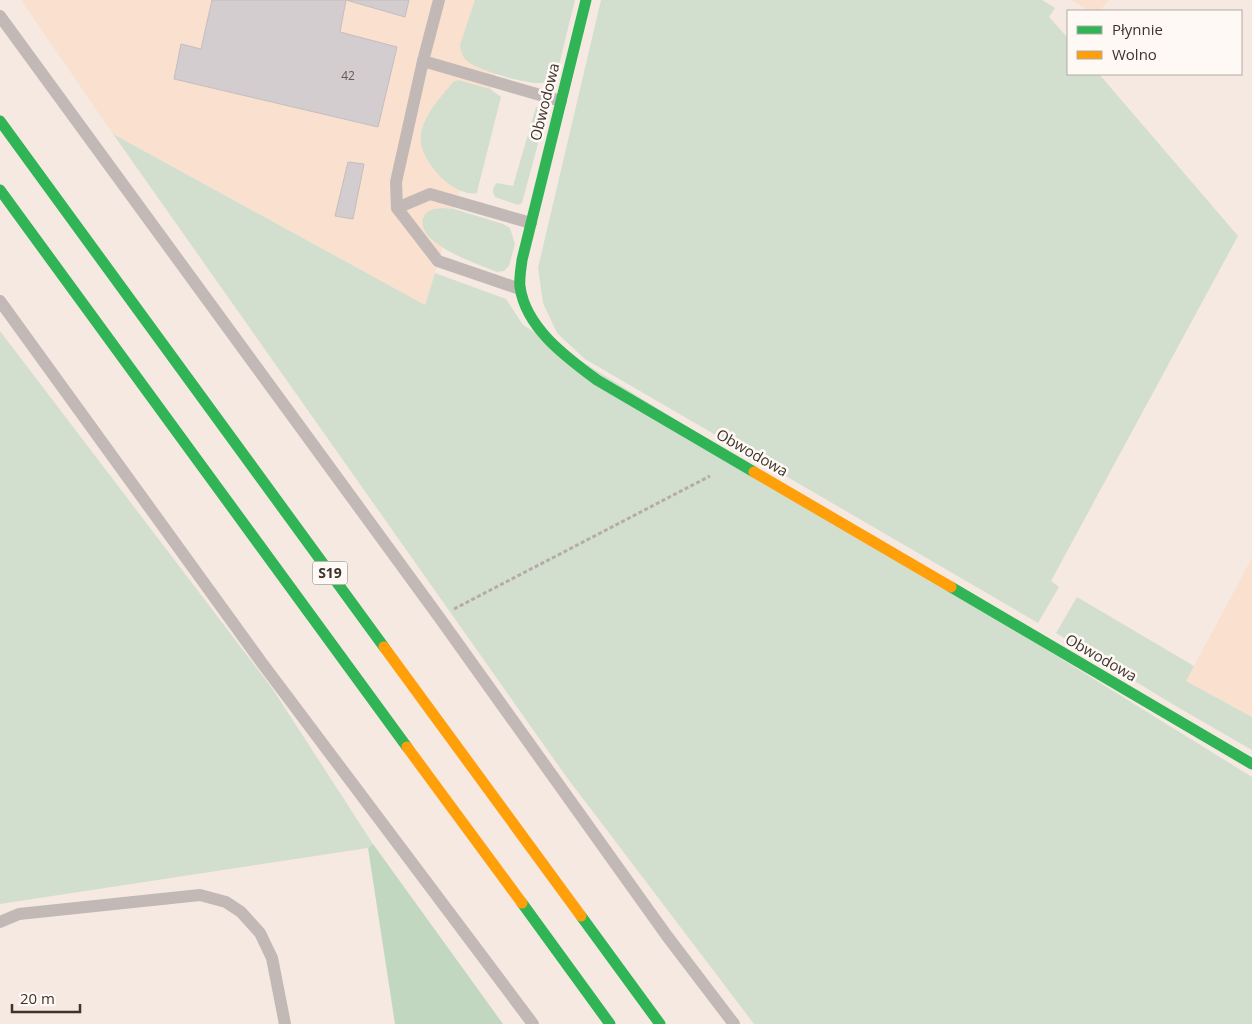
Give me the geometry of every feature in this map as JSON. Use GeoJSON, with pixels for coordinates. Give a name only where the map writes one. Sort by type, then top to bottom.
{"type":"FeatureCollection","features":[{"type":"Feature","properties":{"kind":"main road","name":"Obwodowa"},"geometry":{"type":"LineString","coordinates":[[586,0],[522,260],[520,290],[528,308],[555,346],[597,380],[1252,764]]}},
{"type":"Feature","properties":{"kind":"main road","name":"S19"},"geometry":{"type":"LineString","coordinates":[[0,121],[660,1024]]}},
{"type":"Feature","properties":{"kind":"main road","name":"S19"},"geometry":{"type":"LineString","coordinates":[[0,190],[610,1024]]}},
{"type":"Feature","properties":{"kind":"lane"},"geometry":{"type":"LineString","coordinates":[[439,0],[423,61],[396,182],[397,208],[438,261],[520,290]]}},
{"type":"Feature","properties":{"kind":"lane"},"geometry":{"type":"LineString","coordinates":[[0,16],[439,617],[667,936],[734,1024]]}},
{"type":"Feature","properties":{"kind":"lane"},"geometry":{"type":"LineString","coordinates":[[423,61],[561,101]]}},
{"type":"Feature","properties":{"kind":"lane"},"geometry":{"type":"LineString","coordinates":[[397,208],[430,194],[531,223]]}},
{"type":"Feature","properties":{"kind":"lane"},"geometry":{"type":"LineString","coordinates":[[0,301],[262,663],[532,1024]]}},
{"type":"Feature","properties":{"kind":"lane"},"geometry":{"type":"LineString","coordinates":[[0,922],[19,914],[172,897],[200,895],[226,902],[241,912],[260,933],[272,958],[285,1024]]}},
{"type":"Feature","properties":{"kind":"path"},"geometry":{"type":"LineString","coordinates":[[439,617],[712,476]]}},
{"type":"Feature","properties":{"kind":"shaded area"},"geometry":{"type":"Polygon","coordinates":[[[21,0],[518,0],[425,305],[113,134],[21,0]]]}},
{"type":"Feature","properties":{"kind":"shaded area"},"geometry":{"type":"Polygon","coordinates":[[[1071,0],[1109,0],[1100,10],[1087,10],[1071,0]]]}},
{"type":"Feature","properties":{"kind":"shaded area"},"geometry":{"type":"Polygon","coordinates":[[[1252,558],[1252,717],[1186,681],[1252,558]]]}},
{"type":"Feature","properties":{"kind":"green space"},"geometry":{"type":"Polygon","coordinates":[[[475,0],[575,0],[557,73],[545,82],[533,83],[490,72],[466,60],[460,45],[475,0]]]}},
{"type":"Feature","properties":{"kind":"green space"},"geometry":{"type":"Polygon","coordinates":[[[601,0],[1042,0],[1055,8],[1049,17],[1067,37],[1067,75],[1100,75],[1238,236],[1051,581],[1059,587],[1038,623],[585,359],[557,333],[543,303],[538,268],[601,0]]]}},
{"type":"Feature","properties":{"kind":"green space"},"geometry":{"type":"Polygon","coordinates":[[[458,80],[490,89],[501,97],[477,193],[468,193],[458,189],[438,175],[421,144],[423,127],[429,113],[453,82],[458,80]]]}},
{"type":"Feature","properties":{"kind":"green space"},"geometry":{"type":"Polygon","coordinates":[[[536,107],[541,108],[546,114],[522,203],[518,205],[495,197],[493,190],[497,183],[513,186],[536,107]]]}},
{"type":"Feature","properties":{"kind":"green space"},"geometry":{"type":"Polygon","coordinates":[[[113,134],[425,305],[435,273],[506,299],[523,325],[1252,777],[1252,1024],[754,1024],[565,775],[113,134]]]}},
{"type":"Feature","properties":{"kind":"green space"},"geometry":{"type":"Polygon","coordinates":[[[441,208],[454,209],[503,224],[510,228],[515,244],[509,266],[504,271],[497,272],[464,259],[439,245],[424,228],[423,219],[430,210],[441,208]]]}},
{"type":"Feature","properties":{"kind":"green space"},"geometry":{"type":"Polygon","coordinates":[[[0,331],[272,688],[373,844],[368,848],[0,904],[0,331]]]}},
{"type":"Feature","properties":{"kind":"green space"},"geometry":{"type":"Polygon","coordinates":[[[1077,597],[1194,666],[1186,681],[1252,717],[1252,750],[1056,633],[1077,597]]]}},
{"type":"Feature","properties":{"kind":"green space"},"geometry":{"type":"Polygon","coordinates":[[[373,844],[503,1024],[395,1024],[368,848],[373,844]]]}},
{"type":"Feature","properties":{"kind":"building"},"geometry":{"type":"Polygon","coordinates":[[[212,0],[346,0],[340,32],[397,47],[378,127],[174,79],[181,44],[201,49],[212,0]]]}},
{"type":"Feature","properties":{"kind":"building"},"geometry":{"type":"Polygon","coordinates":[[[346,0],[409,0],[405,17],[346,0]]]}},
{"type":"Feature","properties":{"kind":"building"},"geometry":{"type":"Polygon","coordinates":[[[348,162],[364,164],[353,219],[335,216],[348,162]]]}},
{"type":"Feature","properties":{"kind":"traffic: fast"},"geometry":{"type":"LineString","coordinates":[[586,0],[522,260],[520,287],[524,302],[530,316],[549,340],[573,362],[597,380],[754,472]]}},
{"type":"Feature","properties":{"kind":"traffic: fast"},"geometry":{"type":"LineString","coordinates":[[0,121],[384,647]]}},
{"type":"Feature","properties":{"kind":"traffic: fast"},"geometry":{"type":"LineString","coordinates":[[0,190],[407,747]]}},
{"type":"Feature","properties":{"kind":"traffic: fast"},"geometry":{"type":"LineString","coordinates":[[951,587],[1252,764]]}},
{"type":"Feature","properties":{"kind":"traffic: fast"},"geometry":{"type":"LineString","coordinates":[[522,903],[610,1024]]}},
{"type":"Feature","properties":{"kind":"traffic: fast"},"geometry":{"type":"LineString","coordinates":[[581,916],[660,1024]]}},
{"type":"Feature","properties":{"kind":"traffic: slow"},"geometry":{"type":"LineString","coordinates":[[754,472],[951,587]]}},
{"type":"Feature","properties":{"kind":"traffic: slow"},"geometry":{"type":"LineString","coordinates":[[384,647],[581,916]]}},
{"type":"Feature","properties":{"kind":"traffic: slow"},"geometry":{"type":"LineString","coordinates":[[407,747],[522,903]]}}]}
